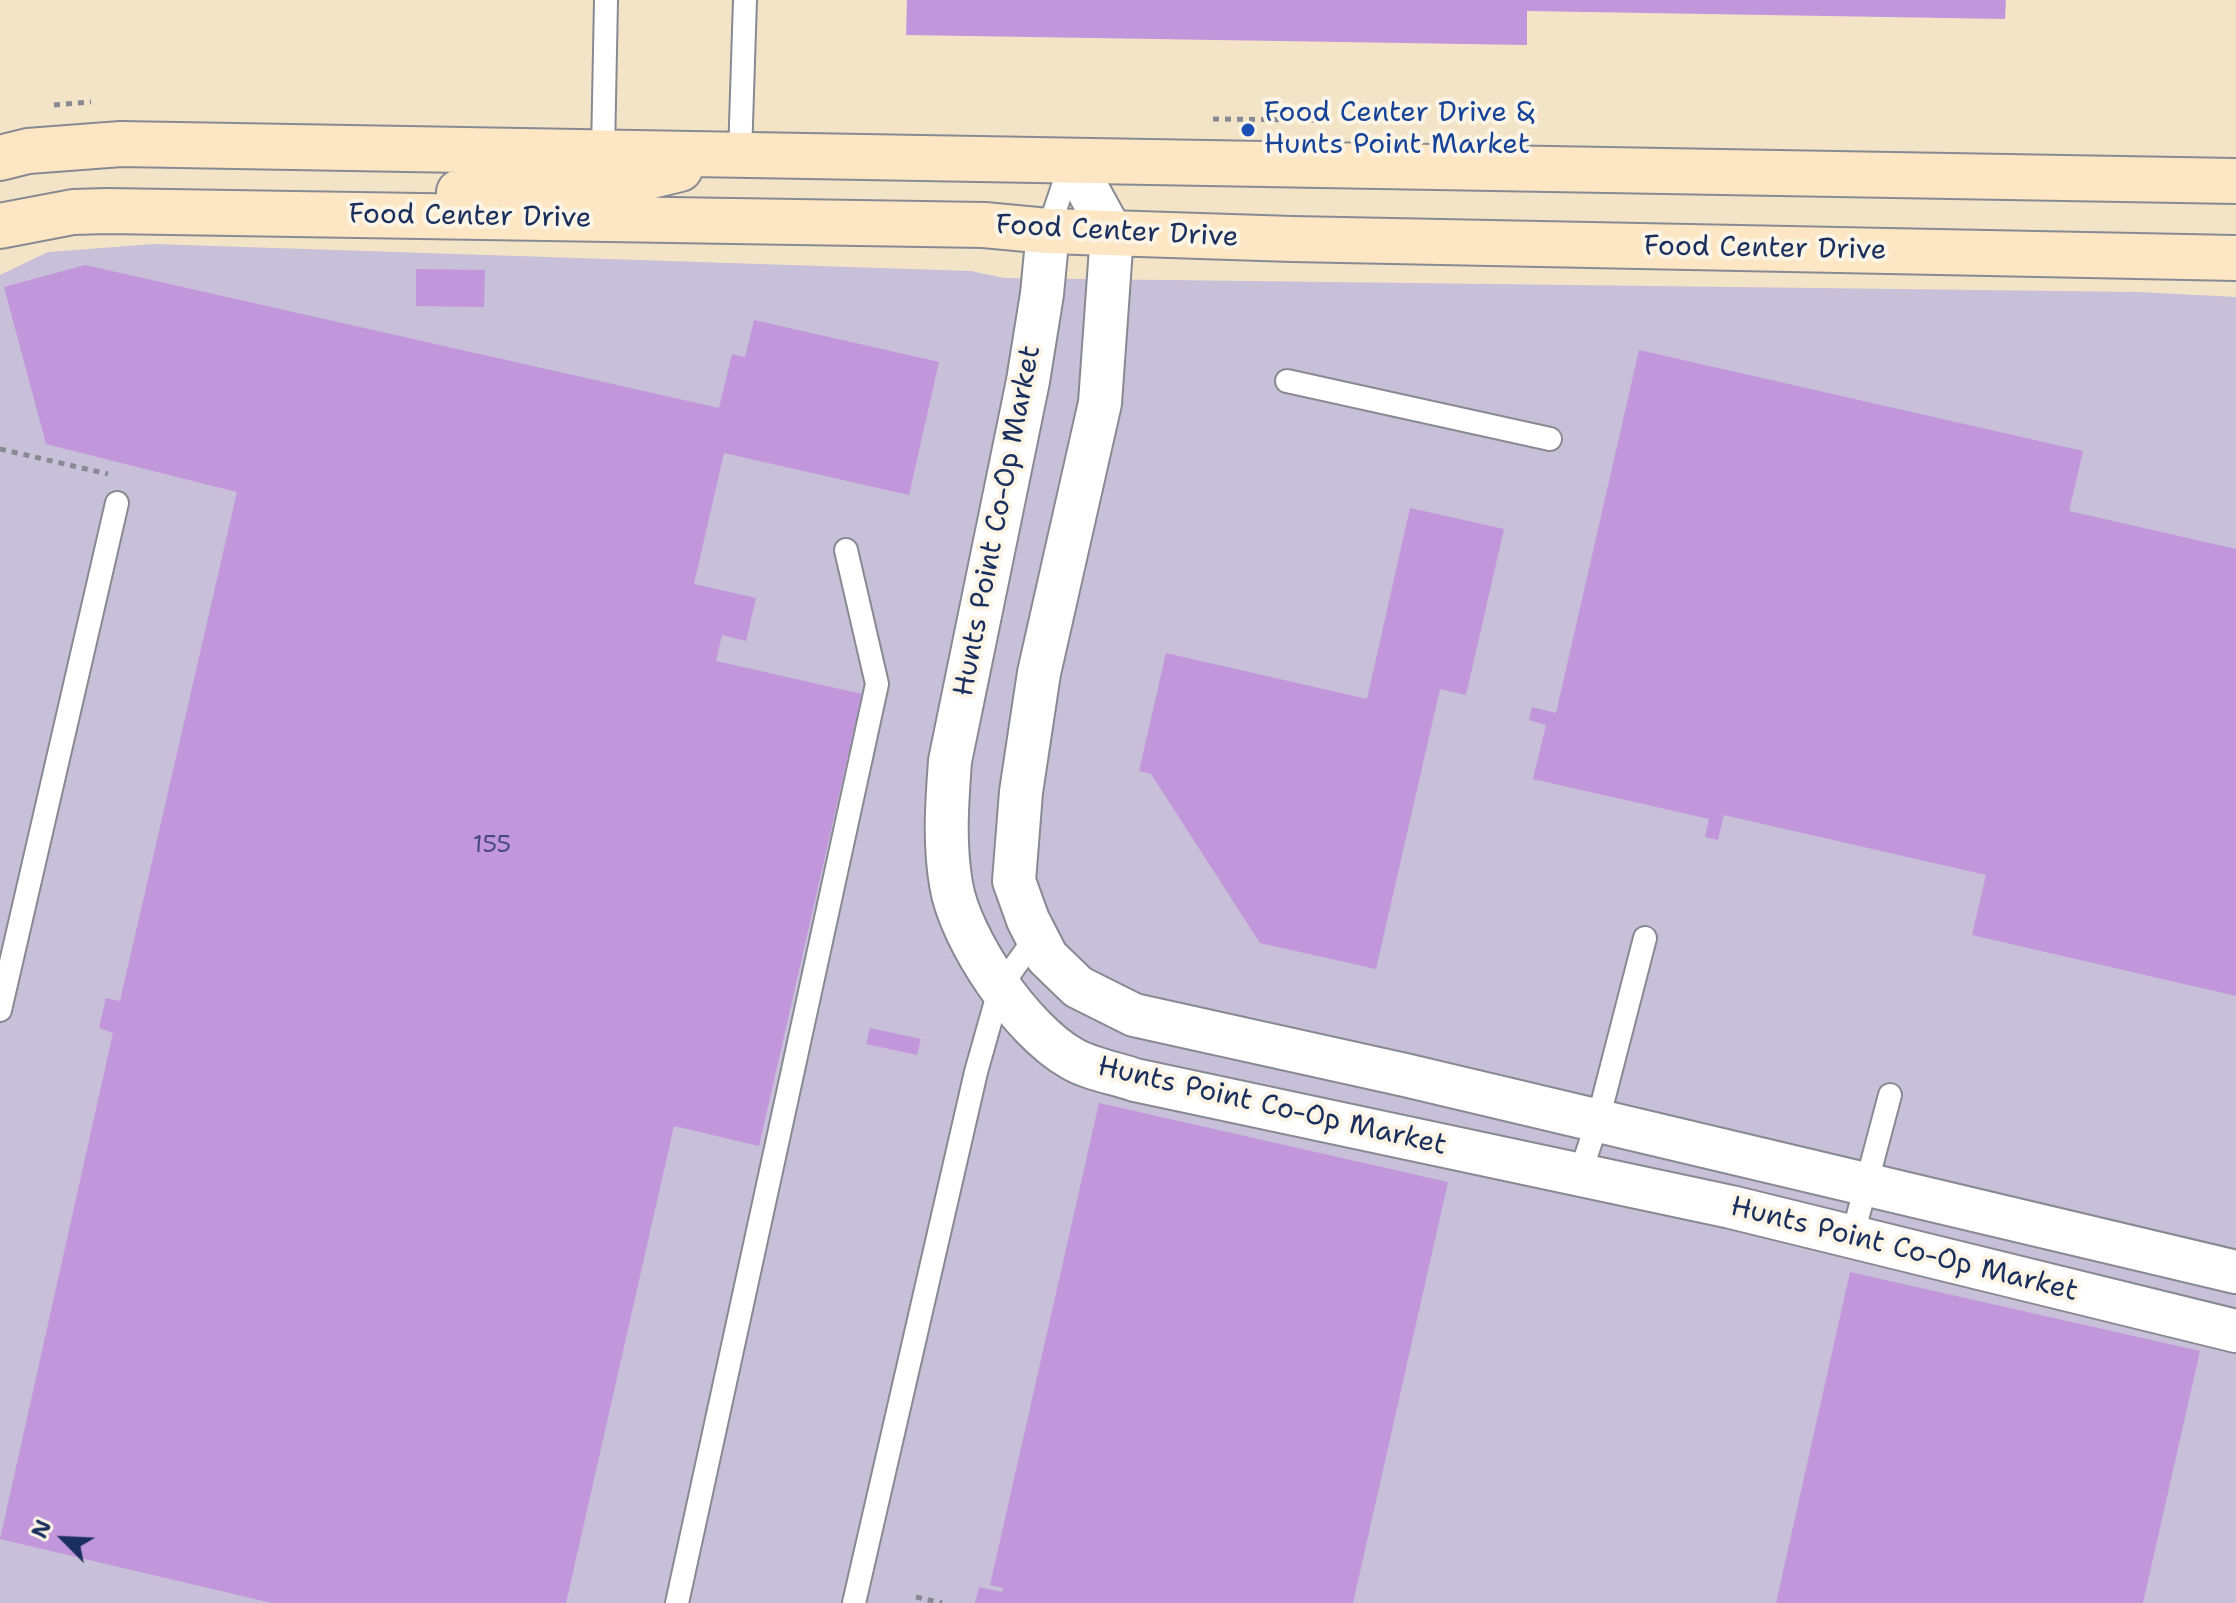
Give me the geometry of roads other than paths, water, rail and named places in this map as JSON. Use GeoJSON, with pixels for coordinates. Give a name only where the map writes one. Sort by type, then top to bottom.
{"type":"FeatureCollection","features":[{"type":"Feature","properties":{"kind":"main road"},"geometry":{"type":"LineString","coordinates":[[0,158],[28,151],[121,144],[2236,181]]}},
{"type":"Feature","properties":{"kind":"main road"},"geometry":{"type":"LineString","coordinates":[[318,215],[489,188],[618,184],[740,155]]}},
{"type":"Feature","properties":{"kind":"main road","name":"Food Center Drive"},"geometry":{"type":"LineString","coordinates":[[0,226],[73,212],[318,215],[968,225],[1112,234],[2236,258]]}},
{"type":"Feature","properties":{"kind":"street"},"geometry":{"type":"LineString","coordinates":[[1072,161],[1112,234]]}},
{"type":"Feature","properties":{"kind":"street","name":"Hunts Point Co-Op Market"},"geometry":{"type":"LineString","coordinates":[[1048,231],[1028,381],[949,776],[946,821],[951,887],[961,918],[1000,987],[1020,1015],[1044,1040],[1073,1060],[1135,1080],[1731,1207],[2236,1331]]}},
{"type":"Feature","properties":{"kind":"street","name":"Hunts Point Co-Op Market"},"geometry":{"type":"LineString","coordinates":[[1112,234],[1100,403],[1039,673],[1018,817],[1014,881],[1047,957],[1078,987],[1134,1015],[1598,1120],[2236,1272]]}},
{"type":"Feature","properties":{"kind":"lane"},"geometry":{"type":"LineString","coordinates":[[603,152],[606,0]]}},
{"type":"Feature","properties":{"kind":"lane"},"geometry":{"type":"LineString","coordinates":[[740,155],[745,0]]}},
{"type":"Feature","properties":{"kind":"lane"},"geometry":{"type":"LineString","coordinates":[[1048,231],[1072,161]]}},
{"type":"Feature","properties":{"kind":"lane"},"geometry":{"type":"LineString","coordinates":[[1287,381],[1550,439]]}},
{"type":"Feature","properties":{"kind":"lane"},"geometry":{"type":"LineString","coordinates":[[0,1010],[117,503]]}},
{"type":"Feature","properties":{"kind":"lane"},"geometry":{"type":"LineString","coordinates":[[677,1603],[877,684],[846,550]]}},
{"type":"Feature","properties":{"kind":"lane"},"geometry":{"type":"LineString","coordinates":[[854,1603],[976,1072],[1000,987],[1036,937]]}},
{"type":"Feature","properties":{"kind":"lane"},"geometry":{"type":"LineString","coordinates":[[1580,1174],[1598,1120],[1645,938]]}},
{"type":"Feature","properties":{"kind":"lane"},"geometry":{"type":"LineString","coordinates":[[1852,1238],[1890,1095]]}},
{"type":"Feature","properties":{"kind":"place","name":"Food Center Drive & Hunts Point Market"},"geometry":{"type":"Point","coordinates":[1248,130]}}]}
